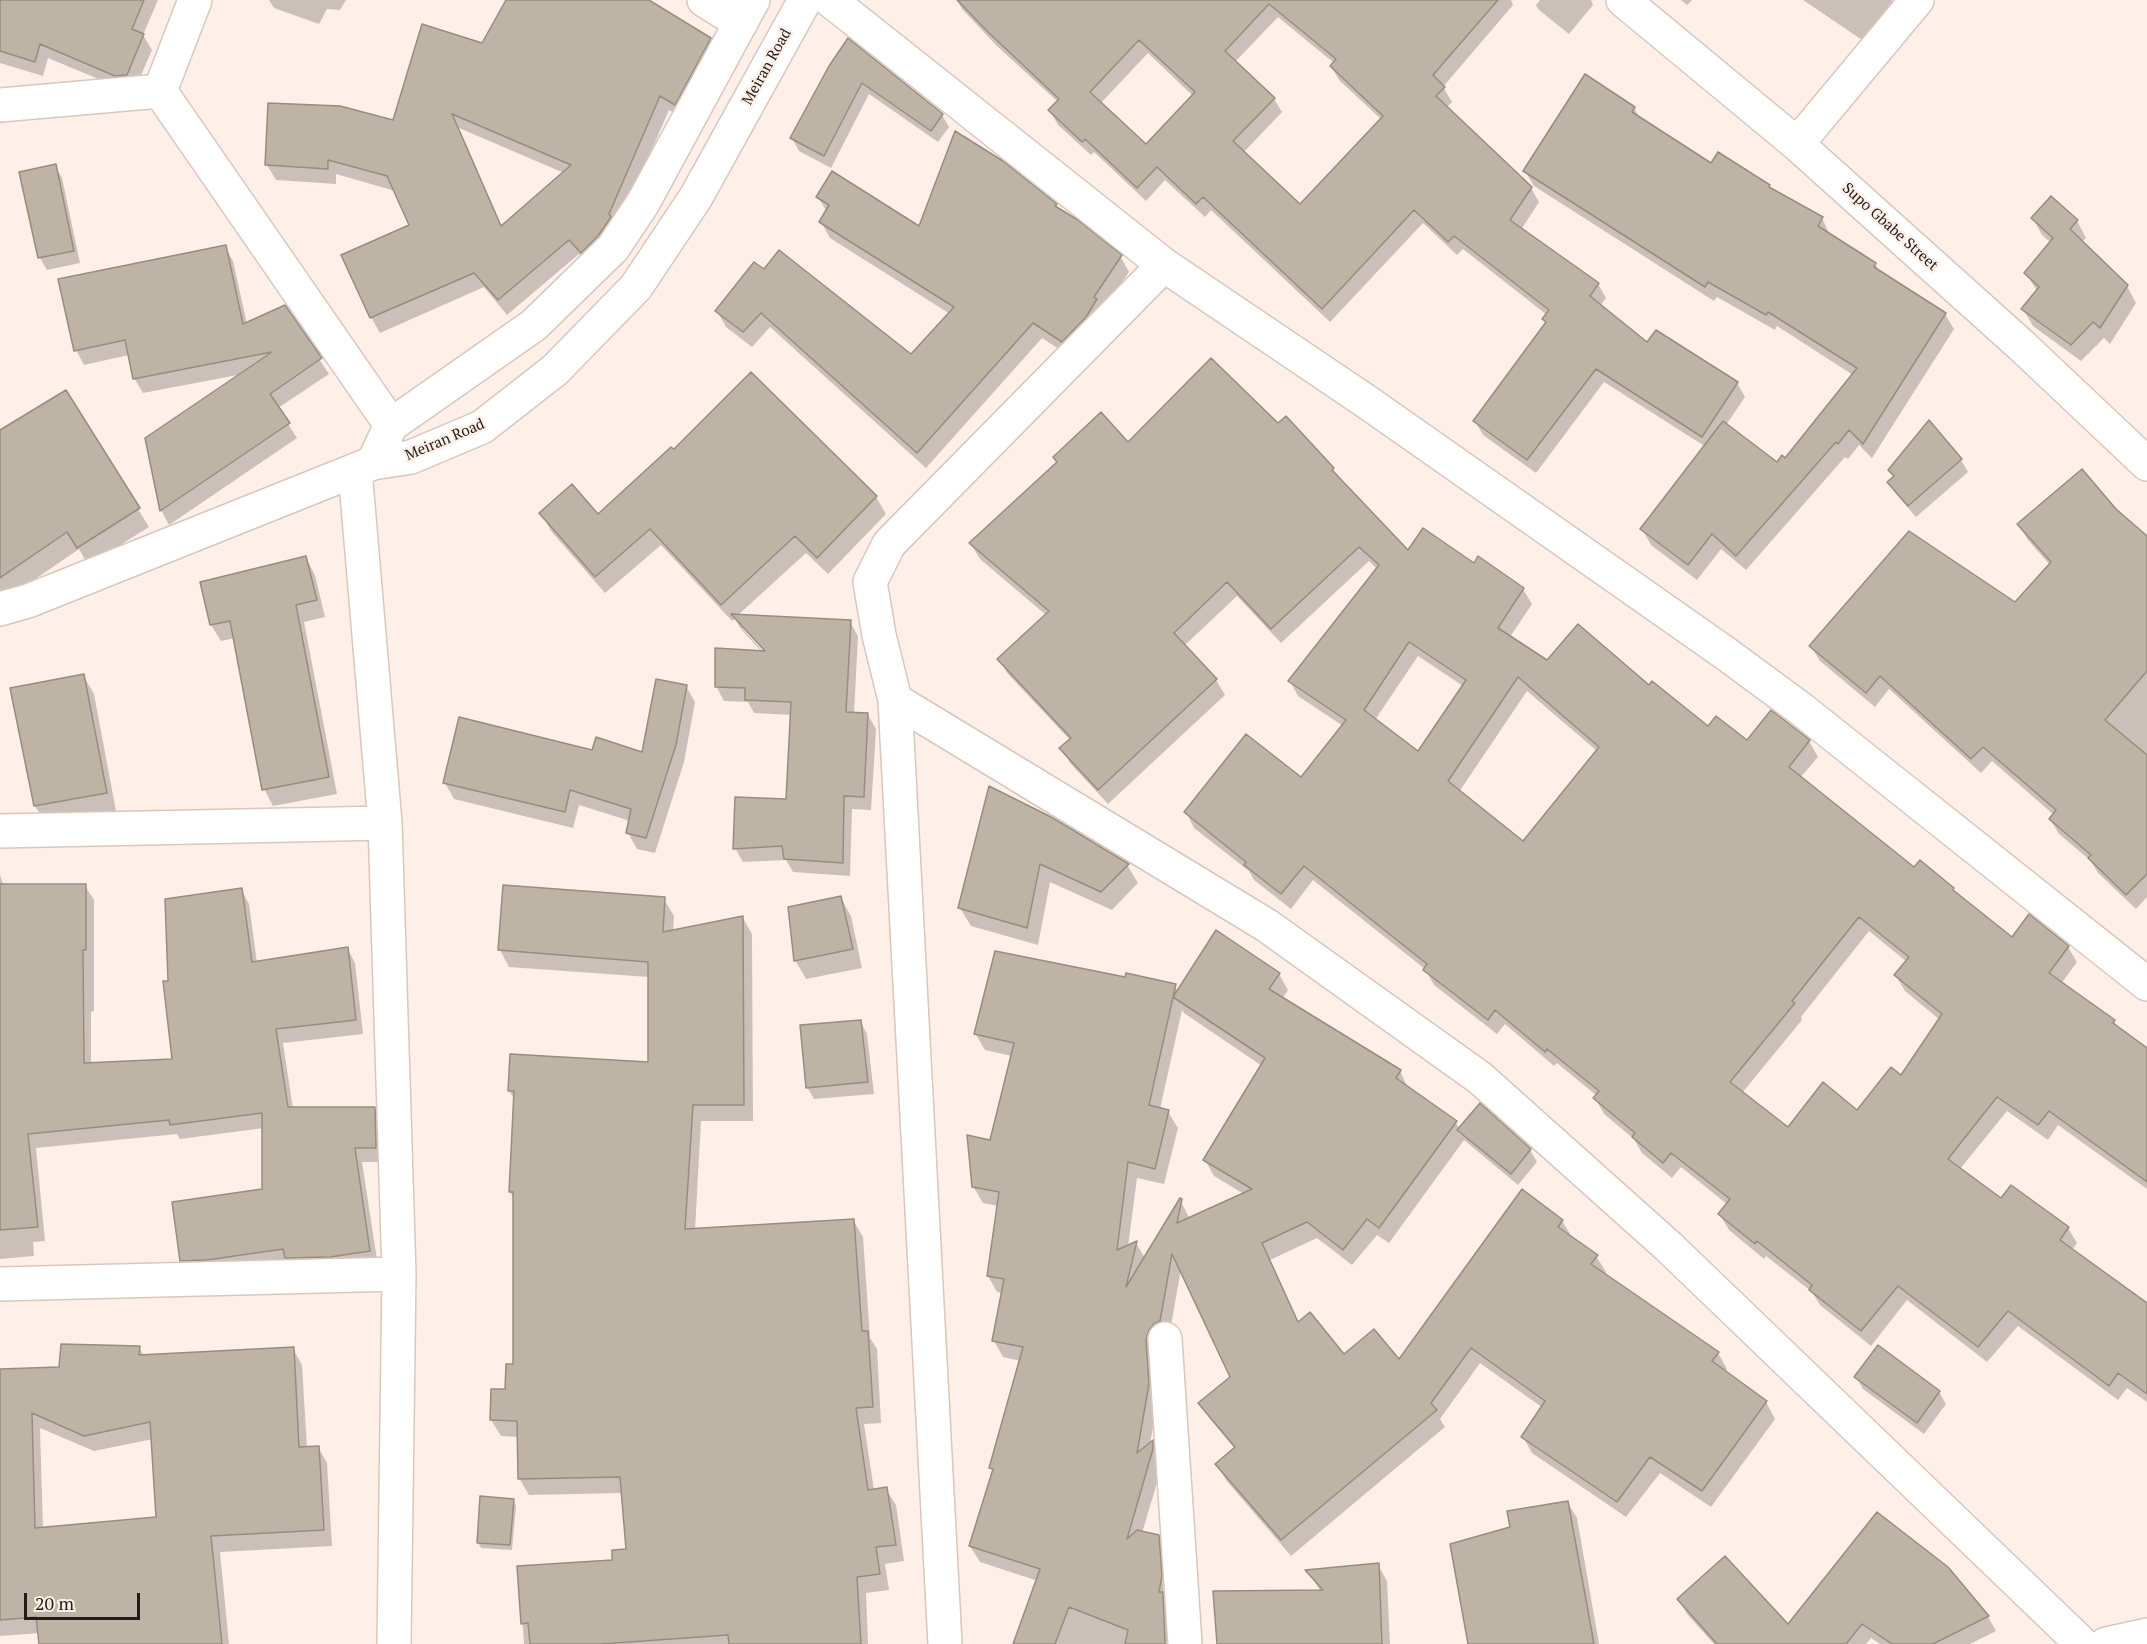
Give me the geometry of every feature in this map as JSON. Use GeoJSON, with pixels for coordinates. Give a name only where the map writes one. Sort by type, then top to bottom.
{"type":"FeatureCollection","features":[{"type":"Feature","properties":{"kind":"street"},"geometry":{"type":"LineString","coordinates":[[160,92],[195,0]]}},
{"type":"Feature","properties":{"kind":"street"},"geometry":{"type":"LineString","coordinates":[[704,0],[747,11]]}},
{"type":"Feature","properties":{"kind":"street","name":"Meiran Road"},"geometry":{"type":"LineString","coordinates":[[364,467],[411,457],[482,427],[555,370],[636,287],[696,197],[804,0]]}},
{"type":"Feature","properties":{"kind":"street"},"geometry":{"type":"LineString","coordinates":[[830,0],[1164,265],[1377,409],[1725,653],[1810,717],[2147,984]]}},
{"type":"Feature","properties":{"kind":"street","name":"Supo Gbabe Street"},"geometry":{"type":"LineString","coordinates":[[1623,0],[1797,144],[2022,346],[2147,464]]}},
{"type":"Feature","properties":{"kind":"street"},"geometry":{"type":"LineString","coordinates":[[1797,144],[1917,0]]}},
{"type":"Feature","properties":{"kind":"street","name":"Meiran Road"},"geometry":{"type":"LineString","coordinates":[[364,467],[391,425],[534,325],[613,248],[644,203],[747,11]]}},
{"type":"Feature","properties":{"kind":"street"},"geometry":{"type":"LineString","coordinates":[[0,105],[160,92]]}},
{"type":"Feature","properties":{"kind":"street"},"geometry":{"type":"LineString","coordinates":[[160,92],[391,425]]}},
{"type":"Feature","properties":{"kind":"street"},"geometry":{"type":"LineString","coordinates":[[945,1644],[895,700],[879,635],[870,582],[889,544],[1164,265]]}},
{"type":"Feature","properties":{"kind":"street"},"geometry":{"type":"LineString","coordinates":[[0,609],[28,601],[364,467],[385,822],[399,1274],[394,1644]]}},
{"type":"Feature","properties":{"kind":"street"},"geometry":{"type":"LineString","coordinates":[[895,700],[1266,925],[1480,1078],[1670,1246],[2082,1644]]}},
{"type":"Feature","properties":{"kind":"street"},"geometry":{"type":"LineString","coordinates":[[0,831],[385,822]]}},
{"type":"Feature","properties":{"kind":"street"},"geometry":{"type":"LineString","coordinates":[[0,1284],[399,1274]]}},
{"type":"Feature","properties":{"kind":"street"},"geometry":{"type":"LineString","coordinates":[[1165,1339],[1185,1644]]}},
{"type":"Feature","properties":{"kind":"street"},"geometry":{"type":"LineString","coordinates":[[2106,1644],[2147,1635]]}},
{"type":"Feature","properties":{"kind":"building"},"geometry":{"type":"Polygon","coordinates":[[[0,0],[144,0],[132,29],[144,34],[127,75],[115,76],[40,44],[35,62],[0,51],[0,0]]]}},
{"type":"Feature","properties":{"kind":"building"},"geometry":{"type":"Polygon","coordinates":[[[506,0],[649,0],[711,38],[675,105],[660,96],[609,214],[611,217],[598,236],[581,253],[569,240],[498,300],[474,273],[370,318],[341,255],[409,225],[387,176],[328,160],[328,169],[265,165],[268,103],[340,106],[393,120],[422,24],[482,43],[506,0]],[[452,114],[501,226],[571,165],[452,114]]]}},
{"type":"Feature","properties":{"kind":"building"},"geometry":{"type":"Polygon","coordinates":[[[957,0],[1498,0],[1433,75],[1445,87],[1436,96],[1532,187],[1510,220],[1599,283],[1590,296],[1647,342],[1656,330],[1738,382],[1702,437],[1596,369],[1527,460],[1473,421],[1546,322],[1542,319],[1549,310],[1454,236],[1448,242],[1414,210],[1322,309],[1203,197],[1196,204],[1157,167],[1137,188],[1085,139],[1082,142],[1048,110],[1059,99],[957,0]],[[1269,4],[1225,51],[1275,98],[1233,141],[1300,204],[1383,116],[1330,66],[1336,59],[1269,4]],[[1139,40],[1090,92],[1146,144],[1195,92],[1139,40]]]}},
{"type":"Feature","properties":{"kind":"building"},"geometry":{"type":"Polygon","coordinates":[[[848,38],[943,114],[931,131],[862,83],[824,156],[790,138],[829,66],[848,38]]]}},
{"type":"Feature","properties":{"kind":"building"},"geometry":{"type":"Polygon","coordinates":[[[1585,74],[1635,107],[1632,112],[1711,163],[1718,152],[1770,185],[1769,187],[1823,217],[1818,226],[1876,263],[1874,267],[1946,313],[1863,444],[1849,430],[1736,556],[1712,534],[1688,565],[1640,529],[1723,421],[1777,462],[1782,455],[1785,458],[1857,368],[1768,312],[1766,315],[1708,282],[1705,287],[1523,171],[1585,74]]]}},
{"type":"Feature","properties":{"kind":"building"},"geometry":{"type":"Polygon","coordinates":[[[955,131],[1003,161],[1057,204],[1055,206],[1078,220],[1122,255],[1094,297],[1097,299],[1086,317],[1062,342],[1033,323],[917,453],[761,313],[743,332],[715,311],[754,262],[764,269],[779,250],[911,354],[954,307],[819,222],[829,205],[816,197],[832,171],[919,226],[955,131]]]}},
{"type":"Feature","properties":{"kind":"building"},"geometry":{"type":"Polygon","coordinates":[[[56,164],[74,251],[38,258],[19,172],[56,164]]]}},
{"type":"Feature","properties":{"kind":"building"},"geometry":{"type":"Polygon","coordinates":[[[2051,196],[2078,220],[2070,229],[2128,285],[2100,328],[2093,322],[2071,345],[2021,309],[2039,287],[2024,273],[2053,238],[2031,218],[2051,196]]]}},
{"type":"Feature","properties":{"kind":"building"},"geometry":{"type":"Polygon","coordinates":[[[226,245],[243,324],[285,305],[322,358],[270,394],[290,423],[160,511],[145,438],[272,352],[133,379],[125,340],[74,351],[58,279],[226,245]]]}},
{"type":"Feature","properties":{"kind":"building"},"geometry":{"type":"Polygon","coordinates":[[[1211,358],[1278,423],[1286,416],[1334,468],[1332,470],[1408,550],[1423,528],[1474,563],[1478,556],[1524,588],[1498,628],[1547,660],[1578,624],[1649,685],[1652,681],[1708,726],[1716,716],[1747,740],[1771,710],[1810,740],[1789,767],[1914,867],[1920,860],[1954,888],[1953,890],[2012,937],[2029,914],[2069,946],[2049,973],[2115,1020],[2113,1023],[2147,1048],[2147,1182],[2049,1111],[2038,1125],[1997,1097],[1948,1159],[2001,1198],[2011,1185],[2069,1227],[2060,1240],[2147,1303],[2147,1394],[2118,1373],[2109,1386],[2008,1311],[1978,1347],[1898,1286],[1861,1331],[1809,1290],[1812,1285],[1757,1241],[1755,1244],[1718,1214],[1730,1199],[1671,1153],[1663,1163],[1632,1137],[1635,1133],[1593,1098],[1599,1091],[1547,1049],[1545,1052],[1495,1010],[1488,1020],[1423,970],[1427,964],[1304,866],[1281,894],[1244,865],[1246,862],[1184,812],[1246,734],[1301,777],[1346,720],[1288,681],[1379,565],[1359,547],[1271,629],[1227,582],[1174,633],[1217,679],[1098,790],[1059,748],[1071,738],[997,659],[1049,611],[969,543],[1057,462],[1053,457],[1101,412],[1128,442],[1211,358]],[[1409,642],[1364,710],[1418,751],[1466,680],[1409,642]],[[1518,677],[1448,781],[1523,841],[1599,747],[1518,677]],[[1859,917],[1792,1001],[1795,1003],[1730,1082],[1788,1127],[1823,1082],[1857,1110],[1891,1067],[1901,1075],[1942,1014],[1894,975],[1909,957],[1859,917]]]}},
{"type":"Feature","properties":{"kind":"building"},"geometry":{"type":"Polygon","coordinates":[[[751,372],[877,496],[817,558],[795,536],[721,605],[650,529],[595,577],[539,513],[572,484],[598,514],[671,447],[674,449],[751,372]]]}},
{"type":"Feature","properties":{"kind":"building"},"geometry":{"type":"Polygon","coordinates":[[[66,390],[140,508],[77,548],[67,532],[0,578],[0,430],[66,390]]]}},
{"type":"Feature","properties":{"kind":"building"},"geometry":{"type":"Polygon","coordinates":[[[1929,420],[1962,459],[1908,506],[1887,482],[1894,476],[1888,470],[1929,420]]]}},
{"type":"Feature","properties":{"kind":"building"},"geometry":{"type":"Polygon","coordinates":[[[2082,469],[2116,509],[2147,536],[2147,671],[2105,720],[2147,755],[2147,874],[2126,895],[2088,858],[2091,855],[2049,819],[2056,810],[1983,747],[1971,759],[1880,676],[1866,693],[1809,646],[1909,531],[2015,602],[2051,562],[2017,524],[2082,469]]]}},
{"type":"Feature","properties":{"kind":"building"},"geometry":{"type":"Polygon","coordinates":[[[306,556],[317,600],[296,605],[329,777],[262,790],[230,621],[210,625],[200,582],[306,556]]]}},
{"type":"Feature","properties":{"kind":"building"},"geometry":{"type":"Polygon","coordinates":[[[731,614],[851,620],[846,712],[868,713],[864,797],[844,796],[843,863],[784,859],[782,846],[733,849],[735,797],[786,799],[791,702],[745,700],[745,688],[715,687],[715,648],[765,651],[731,614]]]}},
{"type":"Feature","properties":{"kind":"building"},"geometry":{"type":"Polygon","coordinates":[[[84,674],[107,793],[34,806],[10,688],[84,674]]]}},
{"type":"Feature","properties":{"kind":"building"},"geometry":{"type":"Polygon","coordinates":[[[656,679],[687,685],[676,745],[646,838],[626,833],[631,809],[570,790],[565,812],[443,783],[459,717],[592,750],[596,737],[642,752],[656,679]]]}},
{"type":"Feature","properties":{"kind":"building"},"geometry":{"type":"Polygon","coordinates":[[[989,786],[1053,818],[1129,864],[1101,892],[1040,864],[1027,928],[958,908],[989,786]]]}},
{"type":"Feature","properties":{"kind":"building"},"geometry":{"type":"Polygon","coordinates":[[[0,884],[86,884],[86,950],[83,950],[84,1063],[172,1059],[163,981],[168,981],[165,899],[242,888],[252,962],[348,947],[356,1020],[276,1029],[288,1107],[375,1107],[376,1148],[355,1148],[370,1251],[330,1257],[285,1258],[283,1249],[207,1260],[180,1261],[172,1202],[262,1189],[262,1113],[170,1125],[169,1120],[28,1134],[38,1227],[0,1230],[0,884]]]}},
{"type":"Feature","properties":{"kind":"building"},"geometry":{"type":"Polygon","coordinates":[[[503,885],[665,897],[663,932],[743,916],[744,1105],[693,1105],[685,1229],[854,1219],[862,1331],[868,1331],[873,1407],[856,1408],[868,1490],[887,1487],[896,1545],[876,1547],[880,1574],[857,1577],[861,1644],[729,1644],[728,1635],[601,1644],[530,1644],[528,1623],[521,1624],[517,1566],[612,1560],[612,1550],[626,1549],[620,1477],[518,1479],[517,1421],[490,1420],[491,1389],[505,1389],[506,1364],[513,1364],[513,1192],[509,1192],[514,1091],[508,1091],[510,1054],[648,1062],[648,962],[498,950],[503,885]]]}},
{"type":"Feature","properties":{"kind":"building"},"geometry":{"type":"Polygon","coordinates":[[[841,896],[853,949],[794,961],[788,907],[841,896]]]}},
{"type":"Feature","properties":{"kind":"building"},"geometry":{"type":"Polygon","coordinates":[[[1216,930],[1280,973],[1269,989],[1401,1070],[1396,1078],[1457,1121],[1379,1228],[1367,1219],[1343,1250],[1307,1222],[1262,1243],[1298,1322],[1310,1312],[1344,1354],[1374,1329],[1399,1359],[1522,1189],[1563,1220],[1558,1227],[1598,1255],[1591,1264],[1719,1352],[1712,1361],[1767,1401],[1702,1491],[1650,1457],[1617,1502],[1521,1437],[1545,1401],[1471,1348],[1431,1403],[1437,1410],[1281,1540],[1215,1464],[1235,1447],[1198,1403],[1230,1377],[1172,1254],[1160,1321],[1149,1330],[1146,1340],[1149,1384],[1137,1453],[1153,1440],[1153,1449],[1127,1539],[1137,1530],[1159,1535],[1162,1576],[1159,1592],[1163,1592],[1165,1644],[1125,1644],[1128,1630],[1069,1607],[1055,1644],[1013,1644],[1040,1569],[969,1546],[993,1469],[989,1468],[1023,1347],[992,1341],[1004,1279],[987,1276],[999,1192],[972,1187],[967,1135],[990,1140],[1014,1043],[974,1034],[995,951],[1125,977],[1126,973],[1176,984],[1173,997],[1216,930]],[[1173,997],[1149,1105],[1169,1110],[1155,1169],[1128,1162],[1117,1250],[1137,1241],[1126,1287],[1180,1198],[1182,1199],[1177,1223],[1252,1189],[1203,1160],[1265,1058],[1173,997]]]}},
{"type":"Feature","properties":{"kind":"building"},"geometry":{"type":"Polygon","coordinates":[[[861,1020],[868,1082],[806,1088],[800,1025],[861,1020]]]}},
{"type":"Feature","properties":{"kind":"building"},"geometry":{"type":"Polygon","coordinates":[[[1480,1103],[1531,1149],[1511,1174],[1457,1130],[1480,1103]]]}},
{"type":"Feature","properties":{"kind":"building"},"geometry":{"type":"Polygon","coordinates":[[[61,1344],[140,1346],[139,1355],[294,1347],[299,1447],[319,1446],[324,1530],[211,1536],[222,1644],[39,1644],[36,1617],[0,1620],[0,1369],[59,1367],[61,1344]],[[32,1413],[35,1528],[156,1517],[150,1422],[84,1436],[32,1413]]]}},
{"type":"Feature","properties":{"kind":"building"},"geometry":{"type":"Polygon","coordinates":[[[1878,1345],[1940,1391],[1917,1423],[1854,1377],[1878,1345]]]}},
{"type":"Feature","properties":{"kind":"building"},"geometry":{"type":"Polygon","coordinates":[[[480,1496],[514,1499],[510,1545],[477,1543],[480,1496]]]}},
{"type":"Feature","properties":{"kind":"building"},"geometry":{"type":"Polygon","coordinates":[[[1568,1501],[1594,1644],[1468,1644],[1450,1544],[1510,1527],[1507,1511],[1568,1501]]]}},
{"type":"Feature","properties":{"kind":"building"},"geometry":{"type":"Polygon","coordinates":[[[1877,1512],[1948,1567],[1989,1616],[1933,1644],[1892,1644],[1862,1624],[1846,1644],[1717,1644],[1677,1599],[1725,1556],[1788,1624],[1877,1512]]]}},
{"type":"Feature","properties":{"kind":"building"},"geometry":{"type":"Polygon","coordinates":[[[1379,1563],[1382,1644],[1217,1644],[1213,1591],[1323,1590],[1305,1570],[1379,1563]]]}}]}
